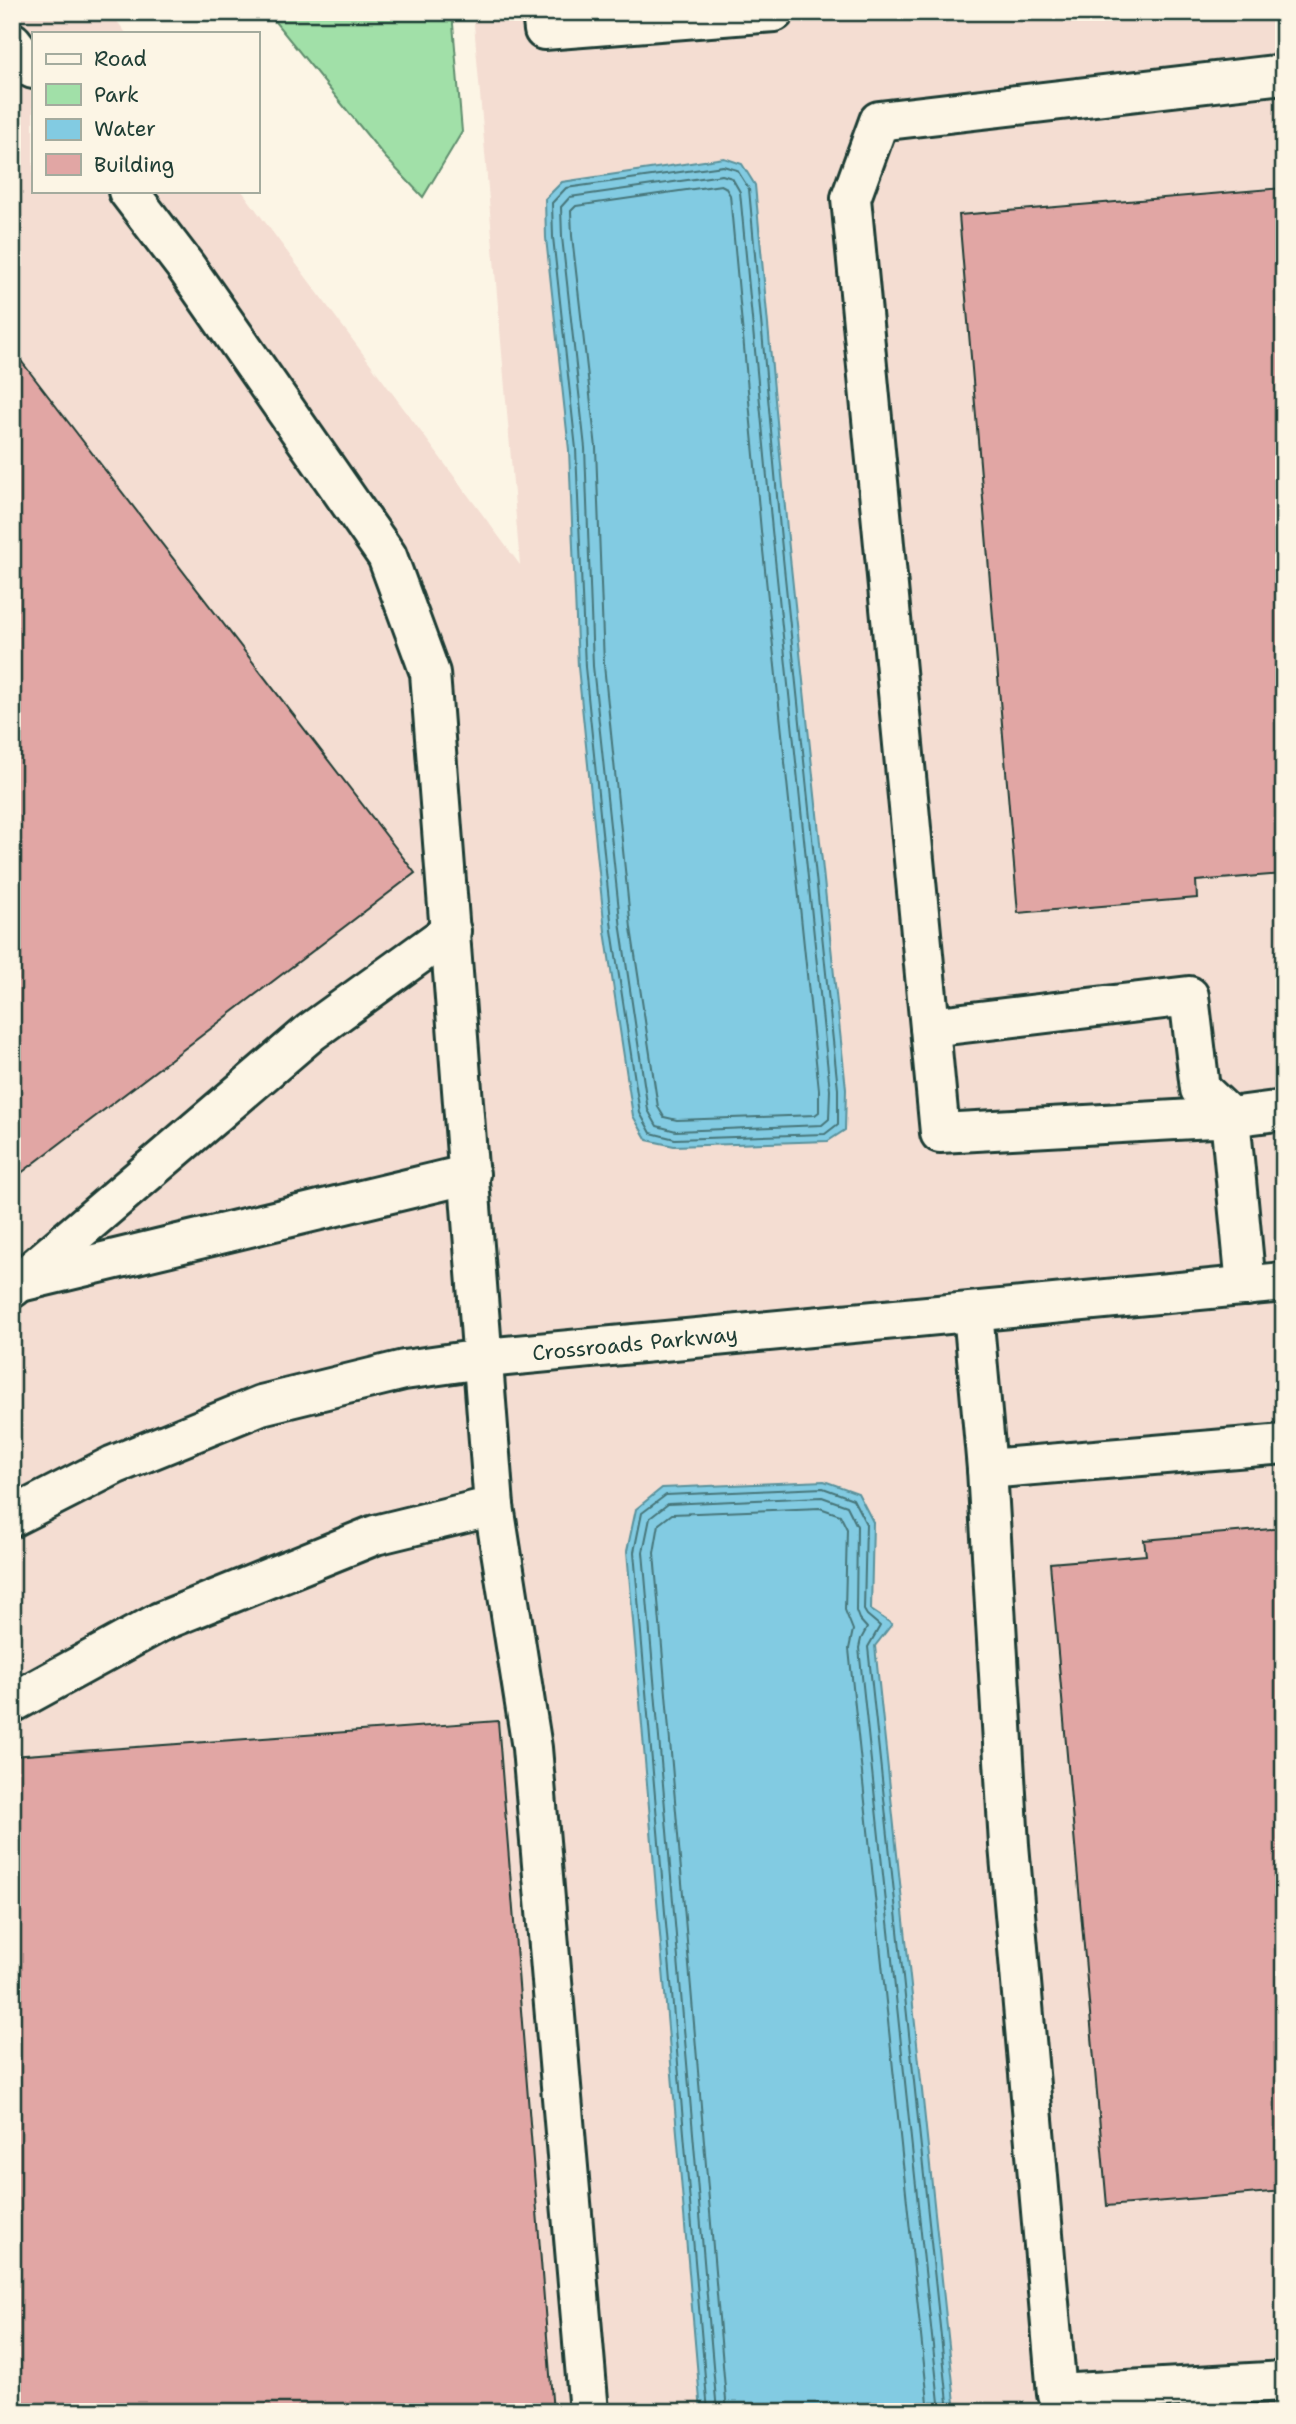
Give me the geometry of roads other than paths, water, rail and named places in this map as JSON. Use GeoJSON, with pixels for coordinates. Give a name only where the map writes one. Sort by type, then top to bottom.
{"type":"FeatureCollection","features":[{"type":"Feature","properties":{"kind":"street"},"geometry":{"type":"LineString","coordinates":[[542,12],[544,30],[705,15],[774,12]]}},
{"type":"Feature","properties":{"kind":"street"},"geometry":{"type":"LineString","coordinates":[[12,41],[32,68]]}},
{"type":"Feature","properties":{"kind":"street"},"geometry":{"type":"LineString","coordinates":[[1284,74],[878,121],[851,198],[940,1133],[1230,1117],[1284,1110]]}},
{"type":"Feature","properties":{"kind":"street"},"geometry":{"type":"LineString","coordinates":[[129,192],[187,267],[387,556],[430,673],[494,1506],[533,1748],[589,2412]]}},
{"type":"Feature","properties":{"kind":"street"},"geometry":{"type":"LineString","coordinates":[[15,1285],[311,1032],[451,931]]}},
{"type":"Feature","properties":{"kind":"street"},"geometry":{"type":"LineString","coordinates":[[930,1027],[1189,996],[1200,1089],[1230,1117],[1246,1286]]}},
{"type":"Feature","properties":{"kind":"street"},"geometry":{"type":"LineString","coordinates":[[15,1285],[470,1174]]}},
{"type":"Feature","properties":{"kind":"street","name":"Crossroads Parkway"},"geometry":{"type":"LineString","coordinates":[[12,1517],[114,1465],[261,1405],[404,1370],[484,1359],[1284,1282]]}},
{"type":"Feature","properties":{"kind":"street"},"geometry":{"type":"LineString","coordinates":[[973,1312],[987,1469],[1009,1845],[1057,2393],[1284,2381]]}},
{"type":"Feature","properties":{"kind":"street"},"geometry":{"type":"LineString","coordinates":[[987,1469],[1284,1444]]}},
{"type":"Feature","properties":{"kind":"street"},"geometry":{"type":"LineString","coordinates":[[12,1703],[160,1622],[375,1535],[494,1506]]}},
{"type":"Feature","properties":{"kind":"water"},"geometry":{"type":"Polygon","coordinates":[[[724,158],[742,164],[755,185],[787,529],[846,1089],[845,1130],[828,1141],[674,1146],[647,1140],[633,1116],[605,931],[578,667],[569,450],[546,238],[545,199],[562,182],[724,158]]]}},
{"type":"Feature","properties":{"kind":"water"},"geometry":{"type":"Polygon","coordinates":[[[824,1481],[858,1493],[873,1522],[871,1610],[892,1624],[875,1646],[956,2412],[701,2412],[627,1551],[636,1509],[662,1488],[824,1481]]]}}]}
